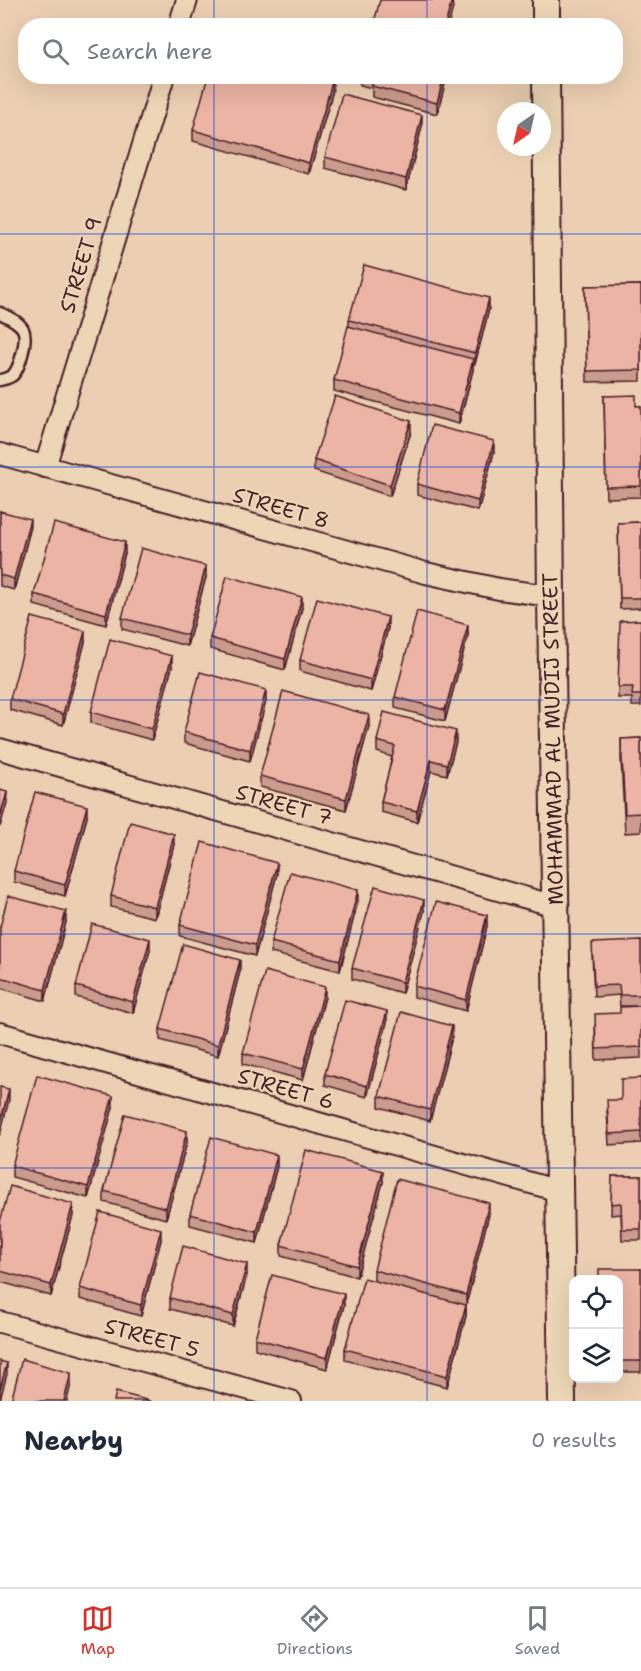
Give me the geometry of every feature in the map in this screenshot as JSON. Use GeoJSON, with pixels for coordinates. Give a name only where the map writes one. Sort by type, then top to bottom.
{"type":"FeatureCollection","features":[{"type":"Feature","properties":{"kind":"street"},"geometry":{"type":"LineString","coordinates":[[181,18],[187,0]]}},
{"type":"Feature","properties":{"kind":"street"},"geometry":{"type":"LineString","coordinates":[[546,0],[546,18]]}},
{"type":"Feature","properties":{"kind":"street","name":"STREET 9"},"geometry":{"type":"LineString","coordinates":[[45,467],[162,84]]}},
{"type":"Feature","properties":{"kind":"street","name":"MOHAMMAD AL MUDIJ STREET"},"geometry":{"type":"LineString","coordinates":[[546,84],[562,1401]]}},
{"type":"Feature","properties":{"kind":"street","name":"STREET 8"},"geometry":{"type":"LineString","coordinates":[[0,454],[426,573],[499,590],[551,596]]}},
{"type":"Feature","properties":{"kind":"street","name":"STREET 7"},"geometry":{"type":"LineString","coordinates":[[0,749],[555,906]]}},
{"type":"Feature","properties":{"kind":"street","name":"STREET 6"},"geometry":{"type":"LineString","coordinates":[[0,1033],[559,1191]]}},
{"type":"Feature","properties":{"kind":"street","name":"STREET 5"},"geometry":{"type":"LineString","coordinates":[[0,1322],[291,1401]]}},
{"type":"Feature","properties":{"kind":"lane"},"geometry":{"type":"LineString","coordinates":[[0,313],[16,321],[23,330],[26,342],[15,374],[0,380]]}},
{"type":"Feature","properties":{"kind":"building"},"geometry":{"type":"Polygon","coordinates":[[[380,0],[452,0],[447,18],[375,18],[380,0]]]}},
{"type":"Feature","properties":{"kind":"building"},"geometry":{"type":"Polygon","coordinates":[[[206,84],[332,84],[309,163],[193,130],[206,84]]]}},
{"type":"Feature","properties":{"kind":"building"},"geometry":{"type":"Polygon","coordinates":[[[372,84],[442,84],[437,103],[372,86],[372,84]]]}},
{"type":"Feature","properties":{"kind":"building"},"geometry":{"type":"Polygon","coordinates":[[[342,94],[422,115],[406,179],[325,157],[342,94]]]}},
{"type":"Feature","properties":{"kind":"building"},"geometry":{"type":"Polygon","coordinates":[[[364,265],[489,298],[475,353],[349,320],[364,265]]]}},
{"type":"Feature","properties":{"kind":"building"},"geometry":{"type":"Polygon","coordinates":[[[641,285],[641,370],[587,371],[585,286],[641,285]]]}},
{"type":"Feature","properties":{"kind":"building"},"geometry":{"type":"Polygon","coordinates":[[[348,326],[473,359],[459,413],[334,380],[348,326]]]}},
{"type":"Feature","properties":{"kind":"building"},"geometry":{"type":"Polygon","coordinates":[[[636,395],[636,406],[641,406],[641,486],[606,487],[604,396],[636,395]]]}},
{"type":"Feature","properties":{"kind":"building"},"geometry":{"type":"Polygon","coordinates":[[[335,396],[411,421],[390,485],[314,460],[335,396]]]}},
{"type":"Feature","properties":{"kind":"building"},"geometry":{"type":"Polygon","coordinates":[[[432,425],[494,441],[478,501],[417,484],[432,425]]]}},
{"type":"Feature","properties":{"kind":"building"},"geometry":{"type":"Polygon","coordinates":[[[0,511],[30,519],[14,579],[0,575],[0,511]]]}},
{"type":"Feature","properties":{"kind":"building"},"geometry":{"type":"Polygon","coordinates":[[[641,522],[641,598],[620,598],[618,523],[641,522]]]}},
{"type":"Feature","properties":{"kind":"building"},"geometry":{"type":"Polygon","coordinates":[[[54,523],[125,542],[106,614],[34,594],[54,523]]]}},
{"type":"Feature","properties":{"kind":"building"},"geometry":{"type":"Polygon","coordinates":[[[141,548],[206,566],[187,635],[122,618],[141,548]]]}},
{"type":"Feature","properties":{"kind":"building"},"geometry":{"type":"Polygon","coordinates":[[[227,576],[302,597],[285,659],[210,638],[227,576]]]}},
{"type":"Feature","properties":{"kind":"building"},"geometry":{"type":"Polygon","coordinates":[[[317,598],[388,617],[371,680],[300,660],[317,598]]]}},
{"type":"Feature","properties":{"kind":"building"},"geometry":{"type":"Polygon","coordinates":[[[417,611],[468,625],[445,710],[395,697],[417,611]]]}},
{"type":"Feature","properties":{"kind":"building"},"geometry":{"type":"Polygon","coordinates":[[[32,617],[85,631],[63,714],[10,699],[32,617]]]}},
{"type":"Feature","properties":{"kind":"building"},"geometry":{"type":"Polygon","coordinates":[[[641,620],[641,695],[632,695],[633,687],[618,687],[620,621],[641,620]]]}},
{"type":"Feature","properties":{"kind":"building"},"geometry":{"type":"Polygon","coordinates":[[[110,639],[172,656],[152,729],[91,712],[110,639]]]}},
{"type":"Feature","properties":{"kind":"building"},"geometry":{"type":"Polygon","coordinates":[[[200,672],[266,690],[250,750],[184,732],[200,672]]]}},
{"type":"Feature","properties":{"kind":"building"},"geometry":{"type":"Polygon","coordinates":[[[283,691],[369,715],[346,799],[260,776],[283,691]]]}},
{"type":"Feature","properties":{"kind":"building"},"geometry":{"type":"Polygon","coordinates":[[[384,712],[456,731],[447,764],[431,760],[417,811],[381,802],[395,746],[377,741],[384,712]]]}},
{"type":"Feature","properties":{"kind":"building"},"geometry":{"type":"Polygon","coordinates":[[[641,738],[641,813],[625,814],[621,739],[641,738]]]}},
{"type":"Feature","properties":{"kind":"building"},"geometry":{"type":"Polygon","coordinates":[[[0,790],[7,792],[0,817],[0,790]]]}},
{"type":"Feature","properties":{"kind":"building"},"geometry":{"type":"Polygon","coordinates":[[[35,792],[87,806],[65,885],[14,871],[35,792]]]}},
{"type":"Feature","properties":{"kind":"building"},"geometry":{"type":"Polygon","coordinates":[[[130,822],[174,834],[155,907],[111,896],[130,822]]]}},
{"type":"Feature","properties":{"kind":"building"},"geometry":{"type":"Polygon","coordinates":[[[202,842],[277,863],[255,945],[180,925],[202,842]]]}},
{"type":"Feature","properties":{"kind":"building"},"geometry":{"type":"Polygon","coordinates":[[[290,872],[358,890],[340,960],[271,942],[290,872]]]}},
{"type":"Feature","properties":{"kind":"building"},"geometry":{"type":"Polygon","coordinates":[[[375,886],[424,900],[402,982],[352,968],[375,886]]]}},
{"type":"Feature","properties":{"kind":"building"},"geometry":{"type":"Polygon","coordinates":[[[8,896],[66,911],[45,990],[0,977],[0,927],[8,896]]]}},
{"type":"Feature","properties":{"kind":"building"},"geometry":{"type":"Polygon","coordinates":[[[436,902],[487,915],[466,1000],[414,986],[436,902]]]}},
{"type":"Feature","properties":{"kind":"building"},"geometry":{"type":"Polygon","coordinates":[[[92,924],[150,939],[133,1002],[76,986],[92,924]]]}},
{"type":"Feature","properties":{"kind":"building"},"geometry":{"type":"Polygon","coordinates":[[[641,941],[641,995],[620,995],[619,985],[594,986],[592,943],[641,941]]]}},
{"type":"Feature","properties":{"kind":"building"},"geometry":{"type":"Polygon","coordinates":[[[183,944],[240,960],[218,1045],[160,1029],[183,944]]]}},
{"type":"Feature","properties":{"kind":"building"},"geometry":{"type":"Polygon","coordinates":[[[265,971],[325,987],[303,1069],[243,1053],[265,971]]]}},
{"type":"Feature","properties":{"kind":"building"},"geometry":{"type":"Polygon","coordinates":[[[345,1000],[387,1011],[367,1086],[325,1074],[345,1000]]]}},
{"type":"Feature","properties":{"kind":"building"},"geometry":{"type":"Polygon","coordinates":[[[641,1006],[641,1047],[596,1049],[595,1014],[620,1013],[620,1007],[641,1006]]]}},
{"type":"Feature","properties":{"kind":"building"},"geometry":{"type":"Polygon","coordinates":[[[401,1012],[452,1026],[430,1110],[379,1096],[401,1012]]]}},
{"type":"Feature","properties":{"kind":"building"},"geometry":{"type":"Polygon","coordinates":[[[37,1075],[113,1096],[88,1187],[12,1166],[37,1075]]]}},
{"type":"Feature","properties":{"kind":"building"},"geometry":{"type":"Polygon","coordinates":[[[641,1078],[641,1132],[609,1134],[607,1100],[621,1100],[621,1079],[641,1078]]]}},
{"type":"Feature","properties":{"kind":"building"},"geometry":{"type":"Polygon","coordinates":[[[0,1087],[9,1089],[0,1124],[0,1087]]]}},
{"type":"Feature","properties":{"kind":"building"},"geometry":{"type":"Polygon","coordinates":[[[125,1114],[187,1131],[166,1208],[104,1191],[125,1114]]]}},
{"type":"Feature","properties":{"kind":"building"},"geometry":{"type":"Polygon","coordinates":[[[211,1137],[277,1155],[257,1232],[190,1214],[211,1137]]]}},
{"type":"Feature","properties":{"kind":"building"},"geometry":{"type":"Polygon","coordinates":[[[306,1150],[383,1171],[357,1266],[281,1245],[306,1150]]]}},
{"type":"Feature","properties":{"kind":"building"},"geometry":{"type":"Polygon","coordinates":[[[612,1176],[641,1176],[641,1229],[622,1229],[621,1203],[611,1204],[612,1176]]]}},
{"type":"Feature","properties":{"kind":"building"},"geometry":{"type":"Polygon","coordinates":[[[397,1179],[489,1203],[466,1295],[374,1270],[397,1179]]]}},
{"type":"Feature","properties":{"kind":"building"},"geometry":{"type":"Polygon","coordinates":[[[10,1186],[73,1204],[51,1285],[0,1271],[0,1222],[10,1186]]]}},
{"type":"Feature","properties":{"kind":"building"},"geometry":{"type":"Polygon","coordinates":[[[100,1212],[161,1229],[141,1305],[80,1288],[100,1212]]]}},
{"type":"Feature","properties":{"kind":"building"},"geometry":{"type":"Polygon","coordinates":[[[183,1246],[247,1264],[233,1315],[170,1298],[183,1246]]]}},
{"type":"Feature","properties":{"kind":"building"},"geometry":{"type":"Polygon","coordinates":[[[599,1269],[641,1269],[641,1361],[623,1361],[623,1275],[599,1275],[599,1269]]]}},
{"type":"Feature","properties":{"kind":"building"},"geometry":{"type":"Polygon","coordinates":[[[272,1275],[344,1294],[327,1358],[255,1338],[272,1275]]]}},
{"type":"Feature","properties":{"kind":"building"},"geometry":{"type":"Polygon","coordinates":[[[364,1278],[466,1305],[447,1376],[345,1349],[364,1278]]]}},
{"type":"Feature","properties":{"kind":"building"},"geometry":{"type":"Polygon","coordinates":[[[22,1359],[71,1373],[64,1401],[11,1401],[22,1359]]]}},
{"type":"Feature","properties":{"kind":"building"},"geometry":{"type":"Polygon","coordinates":[[[0,1361],[7,1363],[0,1389],[0,1361]]]}},
{"type":"Feature","properties":{"kind":"building"},"geometry":{"type":"Polygon","coordinates":[[[116,1392],[150,1401],[114,1401],[116,1392]]]}}]}
